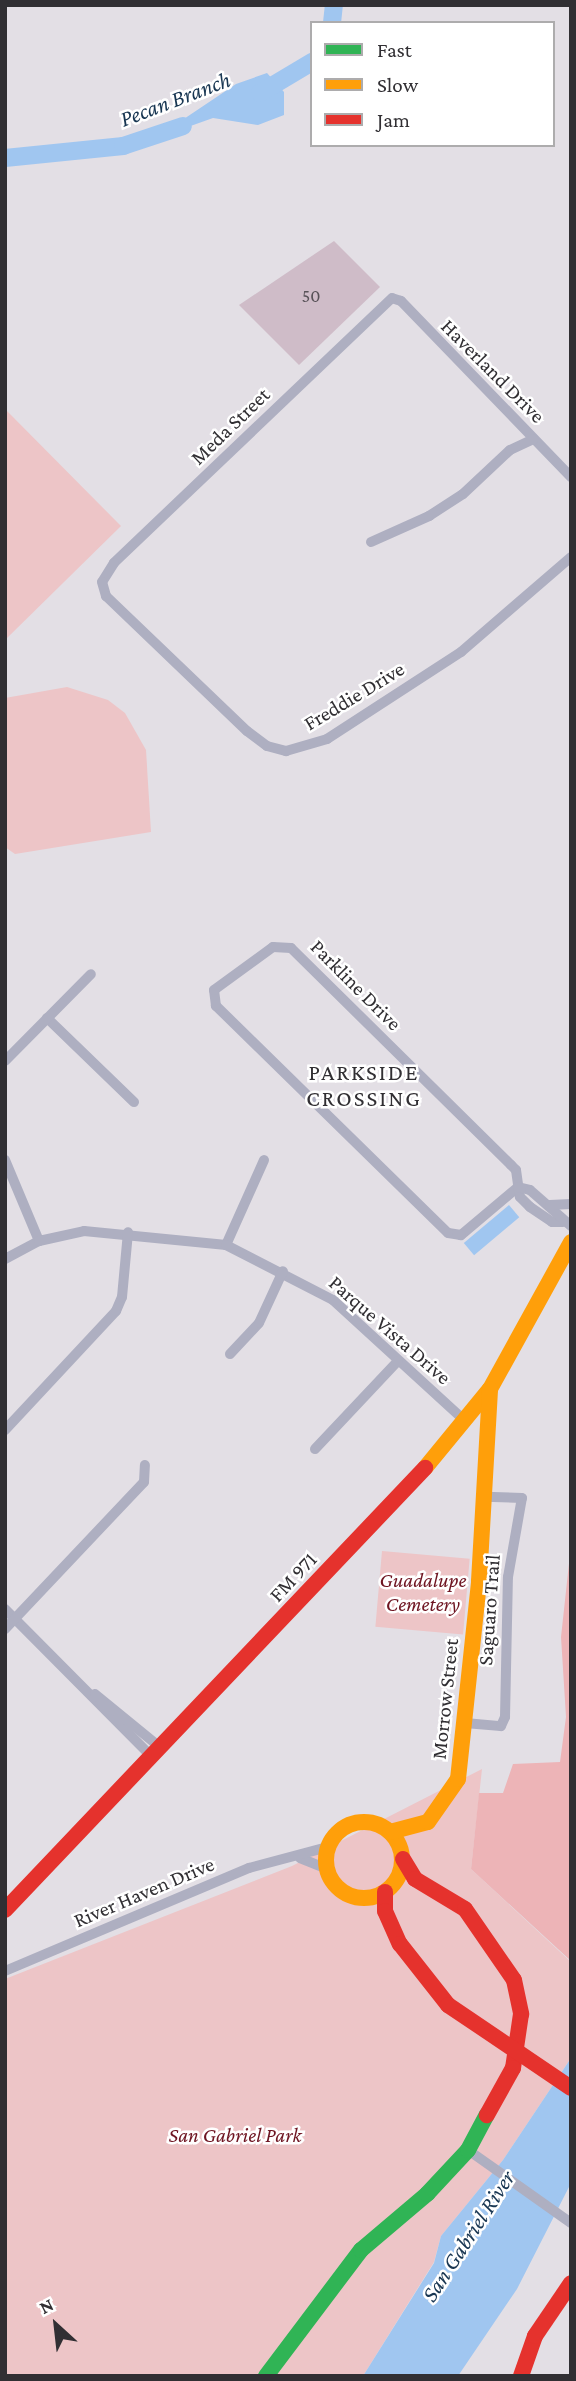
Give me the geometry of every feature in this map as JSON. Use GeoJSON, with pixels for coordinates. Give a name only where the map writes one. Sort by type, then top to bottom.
{"type":"FeatureCollection","features":[{"type":"Feature","properties":{"kind":"street","name":"Haverland Drive"},"geometry":{"type":"LineString","coordinates":[[386,300],[401,301],[571,477]]}},
{"type":"Feature","properties":{"kind":"street","name":"Meda Street"},"geometry":{"type":"LineString","coordinates":[[102,582],[114,564],[386,300]]}},
{"type":"Feature","properties":{"kind":"street"},"geometry":{"type":"LineString","coordinates":[[371,541],[389,538],[429,516],[463,494],[510,450],[534,439]]}},
{"type":"Feature","properties":{"kind":"street","name":"Freddie Drive"},"geometry":{"type":"LineString","coordinates":[[102,582],[106,596],[247,731],[267,746],[286,751],[327,738],[461,652],[571,557]]}},
{"type":"Feature","properties":{"kind":"street","name":"Parkline Drive"},"geometry":{"type":"LineString","coordinates":[[518,1187],[461,1235],[448,1233],[216,1006],[214,990],[273,947],[291,948],[512,1165],[518,1187],[520,1196],[540,1215],[567,1224]]}},
{"type":"Feature","properties":{"kind":"street"},"geometry":{"type":"LineString","coordinates":[[5,1061],[92,974]]}},
{"type":"Feature","properties":{"kind":"street"},"geometry":{"type":"LineString","coordinates":[[47,1018],[134,1102]]}},
{"type":"Feature","properties":{"kind":"street"},"geometry":{"type":"LineString","coordinates":[[5,1160],[39,1241]]}},
{"type":"Feature","properties":{"kind":"street"},"geometry":{"type":"LineString","coordinates":[[226,1245],[264,1160]]}},
{"type":"Feature","properties":{"kind":"street","name":"Parkline Drive"},"geometry":{"type":"LineString","coordinates":[[518,1187],[550,1205],[567,1224]]}},
{"type":"Feature","properties":{"kind":"street"},"geometry":{"type":"LineString","coordinates":[[550,1205],[571,1204]]}},
{"type":"Feature","properties":{"kind":"street","name":"Parque Vista Drive"},"geometry":{"type":"LineString","coordinates":[[5,1259],[39,1241],[84,1231],[128,1232],[226,1245],[284,1271],[333,1300],[465,1421]]}},
{"type":"Feature","properties":{"kind":"street"},"geometry":{"type":"LineString","coordinates":[[5,1430],[116,1311],[128,1232]]}},
{"type":"Feature","properties":{"kind":"street","name":"FM 971"},"geometry":{"type":"LineString","coordinates":[[5,1910],[157,1752],[465,1421],[490,1390],[571,1242]]}},
{"type":"Feature","properties":{"kind":"street"},"geometry":{"type":"LineString","coordinates":[[230,1354],[259,1324],[284,1271]]}},
{"type":"Feature","properties":{"kind":"street"},"geometry":{"type":"LineString","coordinates":[[315,1450],[398,1361]]}},
{"type":"Feature","properties":{"kind":"street","name":"Morrow Street"},"geometry":{"type":"LineString","coordinates":[[402,1856],[416,1828],[447,1802],[458,1779],[466,1723],[485,1497],[490,1390]]}},
{"type":"Feature","properties":{"kind":"street"},"geometry":{"type":"LineString","coordinates":[[5,1629],[144,1482],[145,1465]]}},
{"type":"Feature","properties":{"kind":"street","name":"Saguaro Trail"},"geometry":{"type":"LineString","coordinates":[[466,1723],[501,1726],[505,1717],[508,1577],[522,1498],[485,1497]]}},
{"type":"Feature","properties":{"kind":"street"},"geometry":{"type":"LineString","coordinates":[[5,1609],[157,1752]]}},
{"type":"Feature","properties":{"kind":"street"},"geometry":{"type":"LineString","coordinates":[[266,2376],[361,2250],[427,2194],[468,2150],[513,2068],[521,2032],[519,1999],[514,1980],[480,1926],[448,1896],[415,1879],[390,1832],[378,1824],[355,1823],[336,1834],[328,1847],[327,1869]]}},
{"type":"Feature","properties":{"kind":"street"},"geometry":{"type":"LineString","coordinates":[[390,1832],[416,1828]]}},
{"type":"Feature","properties":{"kind":"street","name":"River Haven Drive"},"geometry":{"type":"LineString","coordinates":[[5,1971],[249,1868],[300,1858],[328,1847]]}},
{"type":"Feature","properties":{"kind":"street"},"geometry":{"type":"LineString","coordinates":[[385,1911],[390,1887],[402,1856]]}},
{"type":"Feature","properties":{"kind":"street"},"geometry":{"type":"LineString","coordinates":[[300,1858],[327,1869],[342,1891],[367,1898],[385,1911],[406,1953],[449,2004],[571,2088]]}},
{"type":"Feature","properties":{"kind":"street"},"geometry":{"type":"LineString","coordinates":[[367,1898],[415,1879]]}},
{"type":"Feature","properties":{"kind":"street"},"geometry":{"type":"LineString","coordinates":[[468,2150],[571,2223]]}},
{"type":"Feature","properties":{"kind":"street"},"geometry":{"type":"LineString","coordinates":[[521,2376],[535,2336],[571,2283]]}},
{"type":"Feature","properties":{"kind":"green space"},"geometry":{"type":"Polygon","coordinates":[[[5,409],[121,526],[5,640],[5,409]]]}},
{"type":"Feature","properties":{"kind":"green space"},"geometry":{"type":"Polygon","coordinates":[[[67,687],[108,700],[125,713],[146,750],[151,832],[15,854],[5,847],[5,698],[67,687]]]}},
{"type":"Feature","properties":{"kind":"green space","name":"Guadalupe Cemetery"},"geometry":{"type":"Polygon","coordinates":[[[382,1551],[470,1559],[463,1634],[375,1627],[382,1551]]]}},
{"type":"Feature","properties":{"kind":"green space","name":"San Gabriel Park"},"geometry":{"type":"Polygon","coordinates":[[[482,1769],[471,1869],[571,1962],[571,2058],[503,2160],[441,2236],[434,2262],[363,2376],[5,2376],[5,1979],[292,1866],[482,1769]]]}},
{"type":"Feature","properties":{"kind":"shaded area"},"geometry":{"type":"Polygon","coordinates":[[[571,1545],[571,1961],[471,1869],[479,1793],[503,1793],[513,1764],[560,1762],[566,1717],[561,1637],[571,1545]]]}},
{"type":"Feature","properties":{"kind":"water"},"geometry":{"type":"Polygon","coordinates":[[[267,73],[284,92],[284,115],[258,125],[213,118],[154,139],[236,84],[267,73]]]}},
{"type":"Feature","properties":{"kind":"water"},"geometry":{"type":"Polygon","coordinates":[[[509,1205],[519,1217],[474,1255],[464,1243],[509,1205]]]}},
{"type":"Feature","properties":{"kind":"water","name":"San Gabriel River"},"geometry":{"type":"Polygon","coordinates":[[[571,2058],[571,2183],[517,2289],[458,2376],[363,2376],[434,2263],[441,2236],[503,2160],[571,2058]]]}},
{"type":"Feature","properties":{"kind":"building"},"geometry":{"type":"Polygon","coordinates":[[[334,241],[380,287],[299,365],[239,305],[334,241]]]}},
{"type":"Feature","properties":{"kind":"waterway","name":"Pecan Branch"},"geometry":{"type":"LineString","coordinates":[[332,21],[334,5]]}},
{"type":"Feature","properties":{"kind":"waterway","name":"Pecan Branch"},"geometry":{"type":"LineString","coordinates":[[260,93],[310,63]]}},
{"type":"Feature","properties":{"kind":"waterway","name":"Pecan Branch"},"geometry":{"type":"LineString","coordinates":[[5,158],[123,146],[183,126]]}},
{"type":"Feature","properties":{"kind":"traffic: fast"},"geometry":{"type":"LineString","coordinates":[[266,2376],[361,2250],[427,2194],[468,2150],[487,2115]]}},
{"type":"Feature","properties":{"kind":"traffic: slow"},"geometry":{"type":"LineString","coordinates":[[425,1468],[490,1389],[571,1242]]}},
{"type":"Feature","properties":{"kind":"traffic: slow"},"geometry":{"type":"LineString","coordinates":[[390,1832],[428,1822],[458,1779],[479,1581],[490,1389]]}},
{"type":"Feature","properties":{"kind":"traffic: slow"},"geometry":{"type":"LineString","coordinates":[[364,1822],[379,1825],[391,1833],[399,1845],[402,1860],[399,1875],[391,1887],[379,1895],[364,1898],[349,1895],[337,1887],[329,1875],[326,1860],[329,1845],[337,1833],[349,1825],[364,1822]]}},
{"type":"Feature","properties":{"kind":"traffic: jam"},"geometry":{"type":"LineString","coordinates":[[5,1910],[425,1468]]}},
{"type":"Feature","properties":{"kind":"traffic: jam"},"geometry":{"type":"LineString","coordinates":[[403,1859],[415,1879],[465,1909],[514,1980],[521,2014],[513,2068],[487,2115]]}},
{"type":"Feature","properties":{"kind":"traffic: jam"},"geometry":{"type":"LineString","coordinates":[[385,1892],[385,1911],[400,1944],[448,2005],[571,2088]]}},
{"type":"Feature","properties":{"kind":"traffic: jam"},"geometry":{"type":"LineString","coordinates":[[521,2376],[535,2336],[571,2283]]}},
{"type":"Feature","properties":{"kind":"district","name":"PARKSIDE CROSSING"},"geometry":{"type":"Point","coordinates":[364,1085]}}]}
